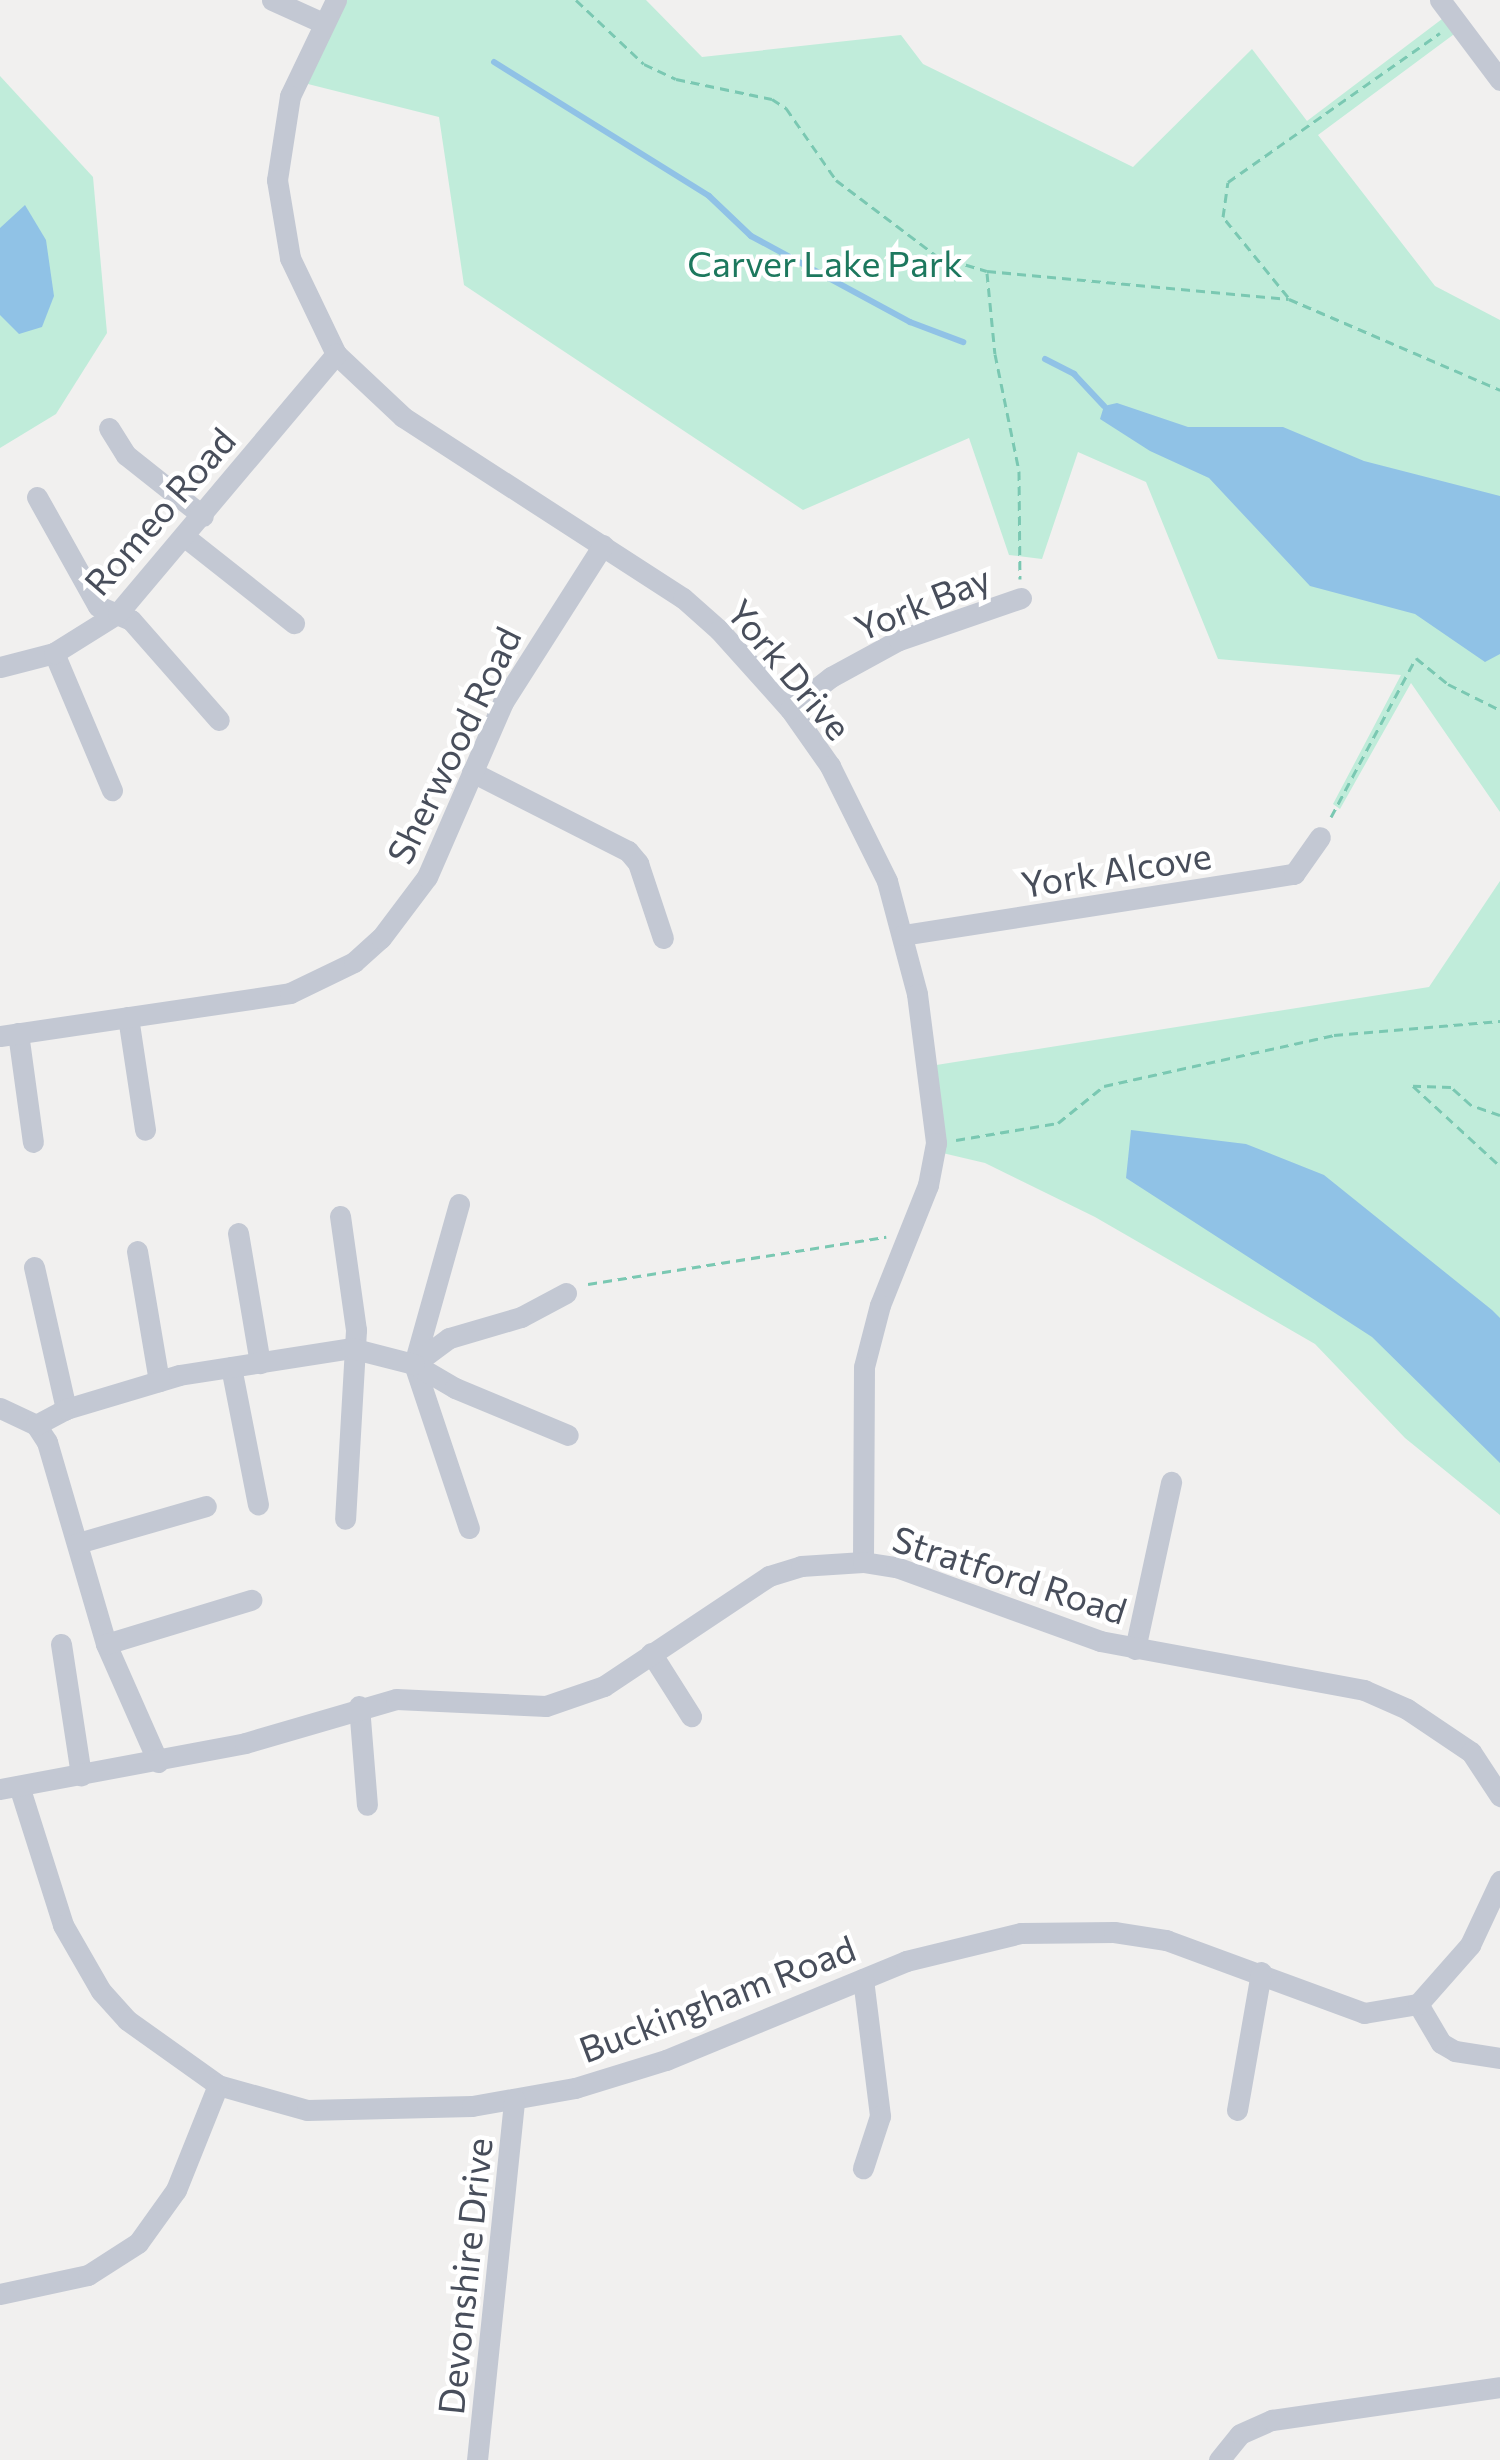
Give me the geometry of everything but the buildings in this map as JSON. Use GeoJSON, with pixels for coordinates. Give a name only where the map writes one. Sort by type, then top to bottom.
{"type":"FeatureCollection","features":[{"type":"Feature","properties":{"kind":"street"},"geometry":{"type":"LineString","coordinates":[[272,0],[323,23]]}},
{"type":"Feature","properties":{"kind":"street","name":"York Drive"},"geometry":{"type":"LineString","coordinates":[[336,0],[290,96],[278,180],[290,258],[336,354],[403,417],[604,545],[719,630],[790,709],[864,827],[903,935],[930,1066],[936,1143],[928,1185],[864,1367],[863,1562]]}},
{"type":"Feature","properties":{"kind":"street"},"geometry":{"type":"LineString","coordinates":[[1440,0],[1500,80]]}},
{"type":"Feature","properties":{"kind":"street","name":"Romeo Road"},"geometry":{"type":"LineString","coordinates":[[0,668],[53,652],[118,613],[336,354]]}},
{"type":"Feature","properties":{"kind":"street"},"geometry":{"type":"LineString","coordinates":[[109,428],[126,454],[203,516]]}},
{"type":"Feature","properties":{"kind":"street"},"geometry":{"type":"LineString","coordinates":[[37,497],[98,606],[131,620],[219,720]]}},
{"type":"Feature","properties":{"kind":"street"},"geometry":{"type":"LineString","coordinates":[[185,537],[294,623]]}},
{"type":"Feature","properties":{"kind":"street","name":"Sherwood Road"},"geometry":{"type":"LineString","coordinates":[[9,1034],[290,993],[353,962],[393,924],[427,877],[526,661],[604,545]]}},
{"type":"Feature","properties":{"kind":"street","name":"York Bay"},"geometry":{"type":"LineString","coordinates":[[790,709],[831,677],[899,640],[1021,598]]}},
{"type":"Feature","properties":{"kind":"street"},"geometry":{"type":"LineString","coordinates":[[53,652],[112,790]]}},
{"type":"Feature","properties":{"kind":"street"},"geometry":{"type":"LineString","coordinates":[[472,772],[613,838],[628,851],[653,900],[663,938]]}},
{"type":"Feature","properties":{"kind":"street","name":"York Alcove"},"geometry":{"type":"LineString","coordinates":[[903,935],[1294,874],[1320,837]]}},
{"type":"Feature","properties":{"kind":"street"},"geometry":{"type":"LineString","coordinates":[[128,1017],[145,1130]]}},
{"type":"Feature","properties":{"kind":"street"},"geometry":{"type":"LineString","coordinates":[[9,1034],[33,1142]]}},
{"type":"Feature","properties":{"kind":"street"},"geometry":{"type":"LineString","coordinates":[[459,1204],[414,1364],[469,1528]]}},
{"type":"Feature","properties":{"kind":"street"},"geometry":{"type":"LineString","coordinates":[[340,1216],[356,1330],[351,1348],[345,1519]]}},
{"type":"Feature","properties":{"kind":"street"},"geometry":{"type":"LineString","coordinates":[[238,1233],[260,1363]]}},
{"type":"Feature","properties":{"kind":"street"},"geometry":{"type":"LineString","coordinates":[[137,1251],[159,1381]]}},
{"type":"Feature","properties":{"kind":"street"},"geometry":{"type":"LineString","coordinates":[[34,1267],[67,1409]]}},
{"type":"Feature","properties":{"kind":"street"},"geometry":{"type":"LineString","coordinates":[[414,1364],[449,1338],[521,1317],[566,1293]]}},
{"type":"Feature","properties":{"kind":"street"},"geometry":{"type":"LineString","coordinates":[[36,1424],[67,1409],[159,1381],[351,1348],[414,1364],[455,1388],[568,1435]]}},
{"type":"Feature","properties":{"kind":"street"},"geometry":{"type":"LineString","coordinates":[[231,1367],[258,1504]]}},
{"type":"Feature","properties":{"kind":"street"},"geometry":{"type":"LineString","coordinates":[[0,1408],[36,1424],[53,1456],[106,1644],[158,1762]]}},
{"type":"Feature","properties":{"kind":"street"},"geometry":{"type":"LineString","coordinates":[[1135,1649],[1171,1482]]}},
{"type":"Feature","properties":{"kind":"street"},"geometry":{"type":"LineString","coordinates":[[78,1543],[206,1506]]}},
{"type":"Feature","properties":{"kind":"street","name":"Stratford Road"},"geometry":{"type":"LineString","coordinates":[[10,1788],[245,1743],[359,1706],[396,1699],[546,1706],[604,1686],[769,1576],[801,1566],[863,1562],[908,1570],[1135,1649],[1364,1690],[1407,1709],[1471,1752],[1500,1796]]}},
{"type":"Feature","properties":{"kind":"street"},"geometry":{"type":"LineString","coordinates":[[106,1644],[251,1600]]}},
{"type":"Feature","properties":{"kind":"street"},"geometry":{"type":"LineString","coordinates":[[61,1644],[81,1775]]}},
{"type":"Feature","properties":{"kind":"street"},"geometry":{"type":"LineString","coordinates":[[651,1654],[691,1716]]}},
{"type":"Feature","properties":{"kind":"street"},"geometry":{"type":"LineString","coordinates":[[359,1706],[367,1805]]}},
{"type":"Feature","properties":{"kind":"street","name":"Buckingham Road"},"geometry":{"type":"LineString","coordinates":[[10,1788],[63,1925],[100,1991],[159,2049],[218,2085],[307,2110],[425,2110],[514,2099],[666,2060],[863,1979],[980,1939],[1068,1931],[1166,1940],[1364,2013],[1418,2003]]}},
{"type":"Feature","properties":{"kind":"street"},"geometry":{"type":"LineString","coordinates":[[1500,1881],[1470,1946],[1418,2003],[1441,2043],[1455,2051],[1500,2057]]}},
{"type":"Feature","properties":{"kind":"street"},"geometry":{"type":"LineString","coordinates":[[1237,2110],[1261,1972]]}},
{"type":"Feature","properties":{"kind":"street"},"geometry":{"type":"LineString","coordinates":[[863,1979],[880,2116],[863,2168]]}},
{"type":"Feature","properties":{"kind":"street"},"geometry":{"type":"LineString","coordinates":[[0,2294],[88,2275],[138,2243],[176,2189],[218,2085]]}},
{"type":"Feature","properties":{"kind":"street","name":"Devonshire Drive"},"geometry":{"type":"LineString","coordinates":[[477,2460],[514,2099]]}},
{"type":"Feature","properties":{"kind":"street"},"geometry":{"type":"LineString","coordinates":[[1220,2460],[1240,2434],[1272,2420],[1500,2387]]}},
{"type":"Feature","properties":{"kind":"path"},"geometry":{"type":"LineString","coordinates":[[576,0],[644,64],[676,79],[772,99],[798,122],[852,195],[937,256],[987,272],[1057,274],[1289,299],[1500,390]]}},
{"type":"Feature","properties":{"kind":"path"},"geometry":{"type":"LineString","coordinates":[[1289,299],[1223,218],[1228,182],[1456,22]]}},
{"type":"Feature","properties":{"kind":"path"},"geometry":{"type":"LineString","coordinates":[[987,272],[994,354],[1019,471],[1021,598]]}},
{"type":"Feature","properties":{"kind":"path"},"geometry":{"type":"LineString","coordinates":[[1320,837],[1416,658],[1448,684],[1500,710]]}},
{"type":"Feature","properties":{"kind":"path"},"geometry":{"type":"LineString","coordinates":[[936,1143],[1058,1123],[1104,1086],[1334,1035],[1500,1022]]}},
{"type":"Feature","properties":{"kind":"path"},"geometry":{"type":"LineString","coordinates":[[1500,1115],[1471,1105],[1451,1087],[1413,1086],[1500,1166]]}},
{"type":"Feature","properties":{"kind":"path"},"geometry":{"type":"LineString","coordinates":[[566,1293],[600,1279],[740,1257],[881,1236],[905,1240]]}},
{"type":"Feature","properties":{"kind":"green space","name":"Carver Lake Park"},"geometry":{"type":"Polygon","coordinates":[[[336,0],[646,0],[702,57],[901,35],[923,64],[1133,167],[1252,49],[1307,121],[1450,13],[1461,29],[1318,135],[1435,286],[1500,320],[1500,812],[1411,683],[1340,809],[1333,804],[1401,675],[1218,659],[1146,482],[1078,452],[1042,559],[1009,555],[969,438],[803,510],[464,285],[439,117],[296,81],[336,0]]]}},
{"type":"Feature","properties":{"kind":"green space"},"geometry":{"type":"Polygon","coordinates":[[[0,76],[93,177],[107,333],[56,414],[0,448],[0,76]]]}},
{"type":"Feature","properties":{"kind":"green space"},"geometry":{"type":"Polygon","coordinates":[[[1500,881],[1500,1515],[1405,1438],[1315,1344],[1095,1217],[985,1163],[934,1151],[930,1066],[1429,987],[1500,881]]]}},
{"type":"Feature","properties":{"kind":"water"},"geometry":{"type":"Polygon","coordinates":[[[25,205],[46,240],[54,296],[42,327],[19,334],[0,315],[0,228],[25,205]]]}},
{"type":"Feature","properties":{"kind":"water"},"geometry":{"type":"Polygon","coordinates":[[[1117,403],[1188,427],[1283,427],[1364,461],[1500,496],[1500,654],[1485,662],[1415,614],[1310,586],[1209,478],[1150,451],[1100,419],[1104,406],[1117,403]]]}},
{"type":"Feature","properties":{"kind":"water"},"geometry":{"type":"Polygon","coordinates":[[[1131,1130],[1246,1144],[1324,1175],[1492,1310],[1500,1318],[1500,1463],[1372,1337],[1126,1178],[1131,1130]]]}},
{"type":"Feature","properties":{"kind":"waterway"},"geometry":{"type":"LineString","coordinates":[[494,62],[709,196],[751,236],[910,322],[963,342]]}},
{"type":"Feature","properties":{"kind":"waterway"},"geometry":{"type":"LineString","coordinates":[[1045,359],[1074,374],[1104,406]]}}]}
